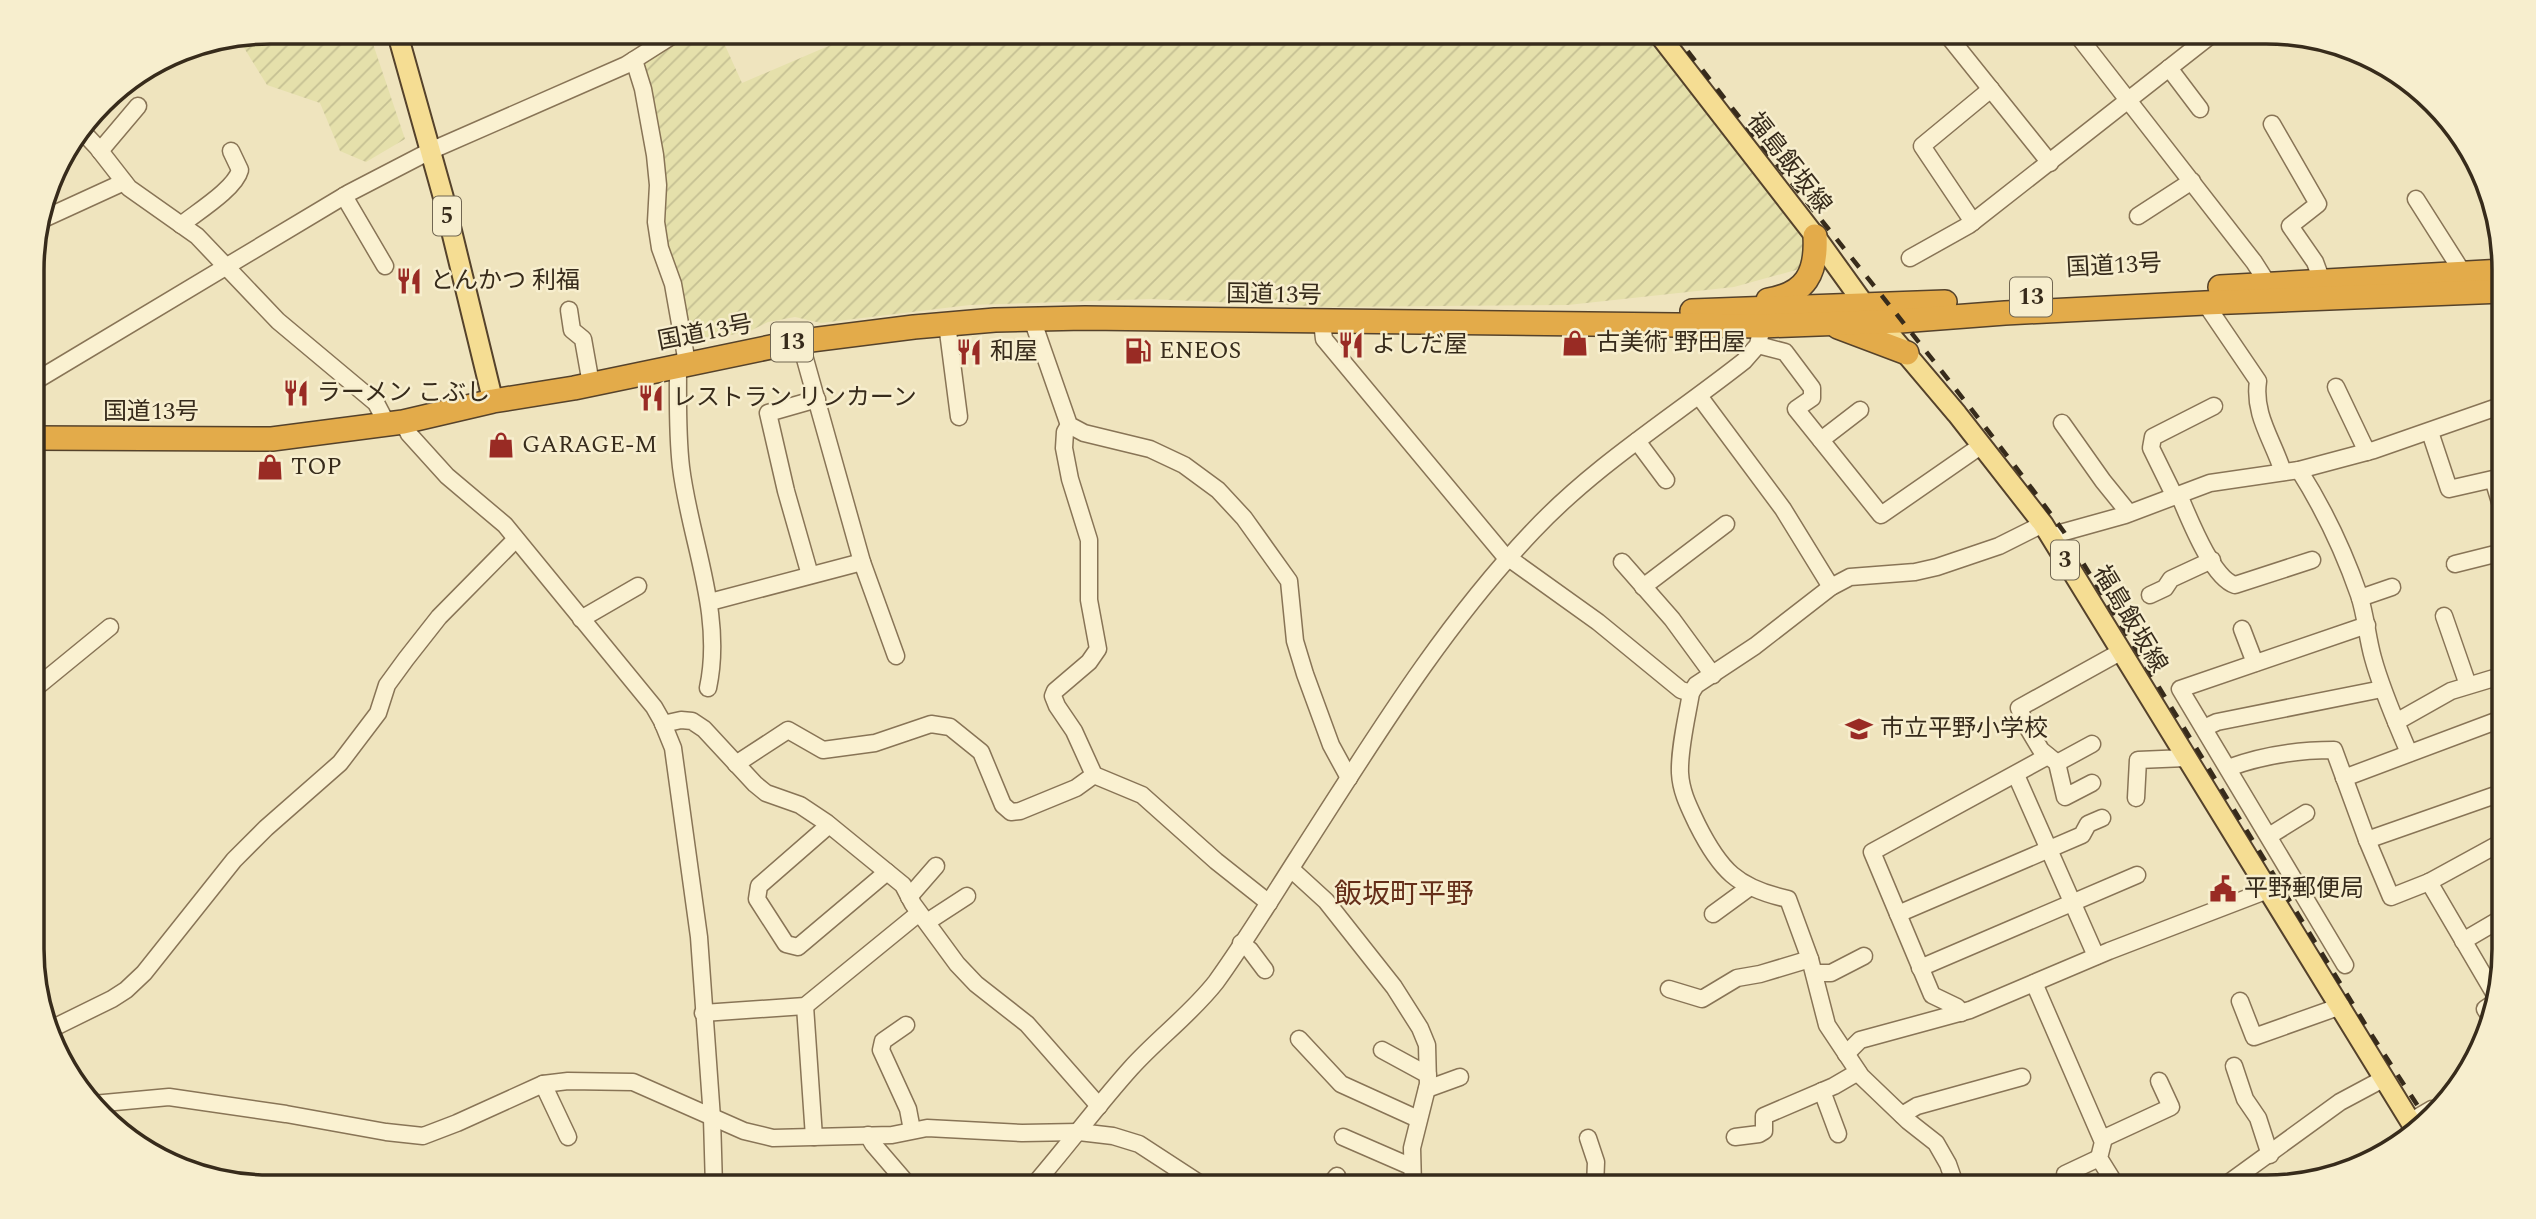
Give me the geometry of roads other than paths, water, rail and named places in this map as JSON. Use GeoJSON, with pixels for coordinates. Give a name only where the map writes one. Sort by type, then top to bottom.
{"type":"FeatureCollection","features":[{"type":"Feature","properties":{"kind":"highway"},"geometry":{"type":"LineString","coordinates":[[1654,312],[1762,301],[1791,294],[1801,286],[1814,267],[1815,236]]}},
{"type":"Feature","properties":{"kind":"highway","name":"国道13号"},"geometry":{"type":"LineString","coordinates":[[44,438],[272,439],[395,423],[493,401],[591,384],[800,341],[947,324],[1085,318],[1428,324],[1560,322],[1760,336],[1870,312],[1888,305],[2492,272]]}},
{"type":"Feature","properties":{"kind":"highway","name":"国道13号"},"geometry":{"type":"LineString","coordinates":[[1560,322],[1654,312],[1870,312],[2492,291]]}},
{"type":"Feature","properties":{"kind":"highway"},"geometry":{"type":"LineString","coordinates":[[1822,323],[1907,353]]}},
{"type":"Feature","properties":{"kind":"main road","name":"5"},"geometry":{"type":"LineString","coordinates":[[400,44],[493,401]]}},
{"type":"Feature","properties":{"kind":"main road","name":"福島飯坂線"},"geometry":{"type":"LineString","coordinates":[[1666,44],[1815,236],[1870,312],[1907,353],[2048,531],[2410,1123]]}},
{"type":"Feature","properties":{"kind":"street"},"geometry":{"type":"LineString","coordinates":[[44,376],[344,196],[430,151],[587,84],[634,60],[656,44]]}},
{"type":"Feature","properties":{"kind":"street"},"geometry":{"type":"LineString","coordinates":[[1955,44],[2050,163]]}},
{"type":"Feature","properties":{"kind":"street"},"geometry":{"type":"LineString","coordinates":[[2084,44],[2254,262],[2268,284]]}},
{"type":"Feature","properties":{"kind":"street"},"geometry":{"type":"LineString","coordinates":[[1910,258],[1973,222],[2200,44]]}},
{"type":"Feature","properties":{"kind":"street"},"geometry":{"type":"LineString","coordinates":[[634,60],[643,89],[655,155],[658,185],[656,222],[660,248],[673,284],[683,364],[678,420],[681,468],[710,602],[712,645],[708,688]]}},
{"type":"Feature","properties":{"kind":"street"},"geometry":{"type":"LineString","coordinates":[[2169,68],[2200,109]]}},
{"type":"Feature","properties":{"kind":"street"},"geometry":{"type":"LineString","coordinates":[[1973,222],[1922,146],[1991,89]]}},
{"type":"Feature","properties":{"kind":"street"},"geometry":{"type":"LineString","coordinates":[[100,150],[138,106]]}},
{"type":"Feature","properties":{"kind":"street"},"geometry":{"type":"LineString","coordinates":[[2272,124],[2318,204],[2290,226],[2315,262],[2322,281]]}},
{"type":"Feature","properties":{"kind":"street"},"geometry":{"type":"LineString","coordinates":[[88,137],[124,182],[197,236],[278,321],[376,403],[410,434],[447,476],[505,525],[654,707],[673,748],[699,937],[714,1175]]}},
{"type":"Feature","properties":{"kind":"street"},"geometry":{"type":"LineString","coordinates":[[181,225],[239,175],[240,170],[231,151]]}},
{"type":"Feature","properties":{"kind":"street"},"geometry":{"type":"LineString","coordinates":[[2138,216],[2192,181]]}},
{"type":"Feature","properties":{"kind":"street"},"geometry":{"type":"LineString","coordinates":[[50,216],[124,182]]}},
{"type":"Feature","properties":{"kind":"street"},"geometry":{"type":"LineString","coordinates":[[344,196],[386,266]]}},
{"type":"Feature","properties":{"kind":"street"},"geometry":{"type":"LineString","coordinates":[[2416,200],[2463,273]]}},
{"type":"Feature","properties":{"kind":"street"},"geometry":{"type":"LineString","coordinates":[[2205,303],[2258,381],[2260,419],[2291,471],[2327,514],[2360,598],[2382,689],[2409,753]]}},
{"type":"Feature","properties":{"kind":"street"},"geometry":{"type":"LineString","coordinates":[[569,310],[572,330],[583,340],[591,384]]}},
{"type":"Feature","properties":{"kind":"street"},"geometry":{"type":"LineString","coordinates":[[1032,319],[1069,425],[1092,436],[1150,449],[1184,466],[1218,490],[1244,518],[1289,581],[1295,641],[1305,674],[1331,745],[1349,778]]}},
{"type":"Feature","properties":{"kind":"street"},"geometry":{"type":"LineString","coordinates":[[1322,322],[1324,339],[1508,559],[1598,622],[1681,690],[1691,693]]}},
{"type":"Feature","properties":{"kind":"street"},"geometry":{"type":"LineString","coordinates":[[947,324],[959,417]]}},
{"type":"Feature","properties":{"kind":"street"},"geometry":{"type":"LineString","coordinates":[[1042,1175],[1132,1066],[1193,1009],[1216,981],[1441,640],[1508,559],[1575,488],[1744,361],[1760,336],[1785,352],[1812,388],[1812,398],[1796,409],[1881,515],[1982,446]]}},
{"type":"Feature","properties":{"kind":"street"},"geometry":{"type":"LineString","coordinates":[[800,341],[862,562],[897,656]]}},
{"type":"Feature","properties":{"kind":"street"},"geometry":{"type":"LineString","coordinates":[[2336,387],[2367,452]]}},
{"type":"Feature","properties":{"kind":"street"},"geometry":{"type":"LineString","coordinates":[[1699,396],[1783,509],[1831,587]]}},
{"type":"Feature","properties":{"kind":"street"},"geometry":{"type":"LineString","coordinates":[[810,575],[786,491],[768,413],[817,400]]}},
{"type":"Feature","properties":{"kind":"street"},"geometry":{"type":"LineString","coordinates":[[2214,406],[2153,437],[2151,449],[2199,541],[2226,582],[2235,585],[2312,560]]}},
{"type":"Feature","properties":{"kind":"street"},"geometry":{"type":"LineString","coordinates":[[1952,1175],[1936,1143],[1902,1115],[1858,1072],[1827,1025],[1812,966],[1788,900],[1751,887],[1722,866],[1709,848],[1682,791],[1680,770],[1691,693],[1696,685],[1755,646],[1831,587],[1850,577],[1915,572],[1937,567],[2048,531],[2064,532],[2129,513],[2210,483],[2291,471],[2367,452],[2492,409]]}},
{"type":"Feature","properties":{"kind":"street"},"geometry":{"type":"LineString","coordinates":[[1821,440],[1860,410]]}},
{"type":"Feature","properties":{"kind":"street"},"geometry":{"type":"LineString","coordinates":[[2062,423],[2129,513]]}},
{"type":"Feature","properties":{"kind":"street"},"geometry":{"type":"LineString","coordinates":[[1069,425],[1065,432],[1064,448],[1070,479],[1089,540],[1089,600],[1098,649],[1089,662],[1055,691],[1053,696],[1056,706],[1074,731],[1094,775],[1142,795],[1269,903]]}},
{"type":"Feature","properties":{"kind":"street"},"geometry":{"type":"LineString","coordinates":[[2430,432],[2449,489],[2492,479]]}},
{"type":"Feature","properties":{"kind":"street"},"geometry":{"type":"LineString","coordinates":[[1637,442],[1666,480]]}},
{"type":"Feature","properties":{"kind":"street"},"geometry":{"type":"LineString","coordinates":[[1643,587],[1726,524]]}},
{"type":"Feature","properties":{"kind":"street"},"geometry":{"type":"LineString","coordinates":[[57,1026],[126,990],[145,973],[234,860],[340,763],[378,713],[387,685],[414,648],[439,617],[516,539]]}},
{"type":"Feature","properties":{"kind":"street"},"geometry":{"type":"LineString","coordinates":[[2455,564],[2492,555]]}},
{"type":"Feature","properties":{"kind":"street"},"geometry":{"type":"LineString","coordinates":[[2150,595],[2165,588],[2171,579],[2212,560]]}},
{"type":"Feature","properties":{"kind":"street"},"geometry":{"type":"LineString","coordinates":[[710,602],[862,562]]}},
{"type":"Feature","properties":{"kind":"street"},"geometry":{"type":"LineString","coordinates":[[1622,562],[1672,620],[1713,675]]}},
{"type":"Feature","properties":{"kind":"street"},"geometry":{"type":"LineString","coordinates":[[581,619],[638,586]]}},
{"type":"Feature","properties":{"kind":"street"},"geometry":{"type":"LineString","coordinates":[[2360,598],[2392,587]]}},
{"type":"Feature","properties":{"kind":"street"},"geometry":{"type":"LineString","coordinates":[[2444,615],[2468,685]]}},
{"type":"Feature","properties":{"kind":"street"},"geometry":{"type":"LineString","coordinates":[[2345,965],[2180,689],[2367,625]]}},
{"type":"Feature","properties":{"kind":"street"},"geometry":{"type":"LineString","coordinates":[[44,681],[110,627]]}},
{"type":"Feature","properties":{"kind":"street"},"geometry":{"type":"LineString","coordinates":[[2242,629],[2255,663]]}},
{"type":"Feature","properties":{"kind":"street"},"geometry":{"type":"LineString","coordinates":[[2092,783],[2065,797],[2052,760],[2026,725],[2020,708],[2122,651]]}},
{"type":"Feature","properties":{"kind":"street"},"geometry":{"type":"LineString","coordinates":[[2396,722],[2451,691],[2492,678]]}},
{"type":"Feature","properties":{"kind":"street"},"geometry":{"type":"LineString","coordinates":[[2204,728],[2217,722],[2382,689]]}},
{"type":"Feature","properties":{"kind":"street"},"geometry":{"type":"LineString","coordinates":[[663,724],[681,720],[692,721],[704,729],[766,793],[800,805],[903,885],[923,918],[976,984],[1027,1024],[1100,1106]]}},
{"type":"Feature","properties":{"kind":"street"},"geometry":{"type":"LineString","coordinates":[[2344,778],[2492,723]]}},
{"type":"Feature","properties":{"kind":"street"},"geometry":{"type":"LineString","coordinates":[[736,764],[788,730],[822,750],[875,743],[931,724],[940,724],[950,727],[984,756],[1003,805],[1011,812],[1020,811],[1076,788],[1094,775]]}},
{"type":"Feature","properties":{"kind":"street"},"geometry":{"type":"LineString","coordinates":[[1961,1013],[1956,1007],[1932,995],[1872,852],[2016,775],[2092,744]]}},
{"type":"Feature","properties":{"kind":"street"},"geometry":{"type":"LineString","coordinates":[[2228,768],[2248,760],[2292,751],[2334,750],[2391,897],[2428,882],[2492,847]]}},
{"type":"Feature","properties":{"kind":"street"},"geometry":{"type":"LineString","coordinates":[[2136,798],[2137,760],[2186,758]]}},
{"type":"Feature","properties":{"kind":"street"},"geometry":{"type":"LineString","coordinates":[[2016,775],[2096,956]]}},
{"type":"Feature","properties":{"kind":"street"},"geometry":{"type":"LineString","coordinates":[[2367,840],[2492,796]]}},
{"type":"Feature","properties":{"kind":"street"},"geometry":{"type":"LineString","coordinates":[[2269,836],[2306,813]]}},
{"type":"Feature","properties":{"kind":"street"},"geometry":{"type":"LineString","coordinates":[[1898,914],[2082,835],[2088,824],[2102,818]]}},
{"type":"Feature","properties":{"kind":"street"},"geometry":{"type":"LineString","coordinates":[[829,825],[759,886],[757,900],[786,944],[798,947],[887,872]]}},
{"type":"Feature","properties":{"kind":"street"},"geometry":{"type":"LineString","coordinates":[[909,897],[936,866]]}},
{"type":"Feature","properties":{"kind":"street"},"geometry":{"type":"LineString","coordinates":[[1291,869],[1326,901],[1414,1017],[1427,1045],[1427,1082],[1412,1149],[1412,1175]]}},
{"type":"Feature","properties":{"kind":"street"},"geometry":{"type":"LineString","coordinates":[[1920,968],[2137,875]]}},
{"type":"Feature","properties":{"kind":"street"},"geometry":{"type":"LineString","coordinates":[[2428,882],[2489,985]]}},
{"type":"Feature","properties":{"kind":"street"},"geometry":{"type":"LineString","coordinates":[[1713,914],[1751,887]]}},
{"type":"Feature","properties":{"kind":"street"},"geometry":{"type":"LineString","coordinates":[[1846,1054],[1860,1040],[1961,1013],[2096,956],[2268,890]]}},
{"type":"Feature","properties":{"kind":"street"},"geometry":{"type":"LineString","coordinates":[[703,1013],[805,1006],[923,918],[967,896]]}},
{"type":"Feature","properties":{"kind":"street"},"geometry":{"type":"LineString","coordinates":[[2463,941],[2492,924]]}},
{"type":"Feature","properties":{"kind":"street"},"geometry":{"type":"LineString","coordinates":[[1241,943],[1265,970]]}},
{"type":"Feature","properties":{"kind":"street"},"geometry":{"type":"LineString","coordinates":[[1669,989],[1702,999],[1737,978],[1812,966],[1831,973],[1864,957]]}},
{"type":"Feature","properties":{"kind":"street"},"geometry":{"type":"LineString","coordinates":[[2034,983],[2102,1139],[2099,1158],[2110,1175]]}},
{"type":"Feature","properties":{"kind":"street"},"geometry":{"type":"LineString","coordinates":[[2240,1001],[2254,1037],[2341,1006]]}},
{"type":"Feature","properties":{"kind":"street"},"geometry":{"type":"LineString","coordinates":[[805,1006],[814,1137]]}},
{"type":"Feature","properties":{"kind":"street"},"geometry":{"type":"LineString","coordinates":[[906,1025],[883,1041],[881,1050],[908,1109],[912,1130]]}},
{"type":"Feature","properties":{"kind":"street"},"geometry":{"type":"LineString","coordinates":[[1299,1039],[1341,1084],[1418,1119]]}},
{"type":"Feature","properties":{"kind":"street"},"geometry":{"type":"LineString","coordinates":[[1382,1050],[1427,1082],[1460,1077]]}},
{"type":"Feature","properties":{"kind":"street"},"geometry":{"type":"LineString","coordinates":[[2234,1066],[2245,1099],[2258,1118],[2270,1155]]}},
{"type":"Feature","properties":{"kind":"street"},"geometry":{"type":"LineString","coordinates":[[1735,1137],[1759,1134],[1764,1131],[1764,1116],[1858,1072]]}},
{"type":"Feature","properties":{"kind":"street"},"geometry":{"type":"LineString","coordinates":[[1902,1115],[1917,1106],[2022,1077]]}},
{"type":"Feature","properties":{"kind":"street"},"geometry":{"type":"LineString","coordinates":[[2241,1175],[2340,1102],[2383,1079]]}},
{"type":"Feature","properties":{"kind":"street"},"geometry":{"type":"LineString","coordinates":[[105,1103],[169,1097],[423,1136],[542,1084],[568,1081],[632,1082],[744,1131],[773,1138],[892,1135],[928,1128],[1022,1133],[1079,1132],[1113,1136],[1139,1144],[1187,1175]]}},
{"type":"Feature","properties":{"kind":"street"},"geometry":{"type":"LineString","coordinates":[[2102,1139],[2171,1107],[2159,1081]]}},
{"type":"Feature","properties":{"kind":"street"},"geometry":{"type":"LineString","coordinates":[[542,1084],[568,1137]]}},
{"type":"Feature","properties":{"kind":"street"},"geometry":{"type":"LineString","coordinates":[[1822,1091],[1838,1134]]}},
{"type":"Feature","properties":{"kind":"street"},"geometry":{"type":"LineString","coordinates":[[869,1135],[873,1144],[900,1175]]}},
{"type":"Feature","properties":{"kind":"street"},"geometry":{"type":"LineString","coordinates":[[1343,1137],[1412,1167]]}},
{"type":"Feature","properties":{"kind":"street"},"geometry":{"type":"LineString","coordinates":[[1588,1138],[1596,1162],[1595,1175]]}},
{"type":"Feature","properties":{"kind":"street"},"geometry":{"type":"LineString","coordinates":[[2065,1174],[2099,1158]]}},
{"type":"Feature","properties":{"kind":"railway"},"geometry":{"type":"LineString","coordinates":[[1682,44],[1968,405],[2064,532],[2373,1037],[2422,1112]]}},
{"type":"Feature","properties":{"kind":"place","name":"とんかつ 利福"},"geometry":{"type":"Point","coordinates":[409,281]}},
{"type":"Feature","properties":{"kind":"place","name":"古美術 野田屋"},"geometry":{"type":"Point","coordinates":[1575,343]}},
{"type":"Feature","properties":{"kind":"place","name":"よしだ屋"},"geometry":{"type":"Point","coordinates":[1351,345]}},
{"type":"Feature","properties":{"kind":"place","name":"ENEOS"},"geometry":{"type":"Point","coordinates":[1138,351]}},
{"type":"Feature","properties":{"kind":"place","name":"和屋"},"geometry":{"type":"Point","coordinates":[969,352]}},
{"type":"Feature","properties":{"kind":"place","name":"ラーメン こぶし"},"geometry":{"type":"Point","coordinates":[296,393]}},
{"type":"Feature","properties":{"kind":"place","name":"レストラン リンカーン"},"geometry":{"type":"Point","coordinates":[651,398]}},
{"type":"Feature","properties":{"kind":"place","name":"GARAGE-M"},"geometry":{"type":"Point","coordinates":[501,445]}},
{"type":"Feature","properties":{"kind":"place","name":"TOP"},"geometry":{"type":"Point","coordinates":[270,467]}},
{"type":"Feature","properties":{"kind":"place","name":"市立平野小学校"},"geometry":{"type":"Point","coordinates":[1859,729]}},
{"type":"Feature","properties":{"kind":"place","name":"平野郵便局"},"geometry":{"type":"Point","coordinates":[2223,889]}},
{"type":"Feature","properties":{"kind":"district","name":"飯坂町平野"},"geometry":{"type":"Point","coordinates":[1404,894]}}]}
